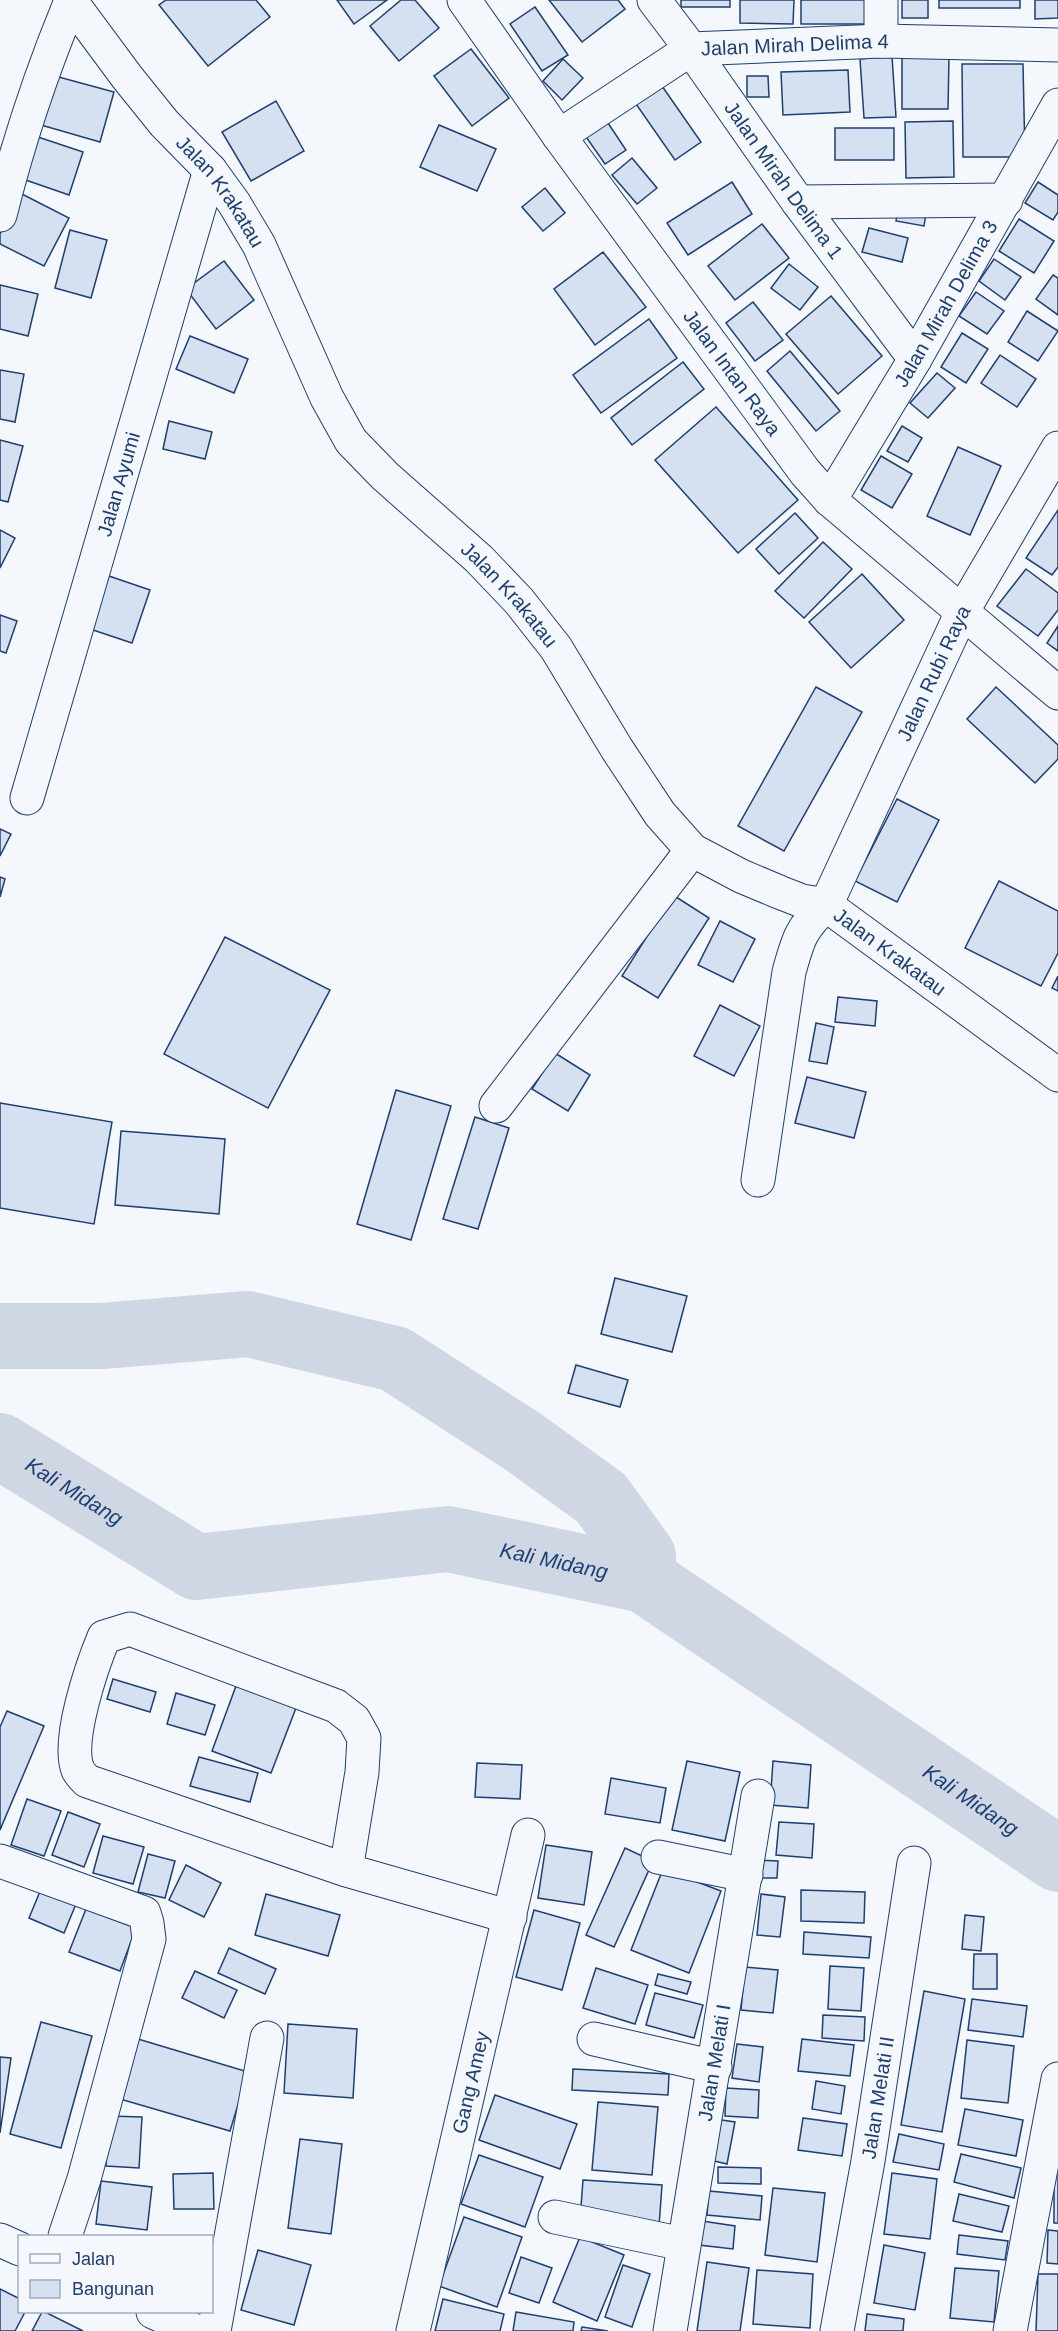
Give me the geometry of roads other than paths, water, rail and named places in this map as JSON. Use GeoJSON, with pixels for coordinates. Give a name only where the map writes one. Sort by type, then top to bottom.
{"type":"FeatureCollection","features":[{"type":"Feature","properties":{"kind":"street","name":"Jalan Intan Raya"},"geometry":{"type":"LineString","coordinates":[[464,0],[559,136],[805,472],[830,500],[1058,693]]}},
{"type":"Feature","properties":{"kind":"street","name":"Jalan Mirah Delima 1"},"geometry":{"type":"LineString","coordinates":[[654,0],[691,48],[798,202],[915,359]]}},
{"type":"Feature","properties":{"kind":"street"},"geometry":{"type":"LineString","coordinates":[[881,0],[881,41]]}},
{"type":"Feature","properties":{"kind":"street"},"geometry":{"type":"LineString","coordinates":[[0,215],[26,117],[71,1]]}},
{"type":"Feature","properties":{"kind":"street","name":"Jalan Krakatau"},"geometry":{"type":"LineString","coordinates":[[71,1],[164,123],[210,170],[234,203],[259,245],[327,398],[351,441],[385,476],[479,559],[519,602],[556,648],[641,788],[660,814],[692,850],[769,888],[802,901],[826,905],[1058,1075]]}},
{"type":"Feature","properties":{"kind":"street","name":"Jalan Mirah Delima 4"},"geometry":{"type":"LineString","coordinates":[[559,136],[612,103],[691,48],[881,41],[1058,45]]}},
{"type":"Feature","properties":{"kind":"street","name":"Jalan Mirah Delima 3"},"geometry":{"type":"LineString","coordinates":[[830,500],[915,359],[1058,105]]}},
{"type":"Feature","properties":{"kind":"street","name":"Jalan Ayumi"},"geometry":{"type":"LineString","coordinates":[[27,798],[210,170]]}},
{"type":"Feature","properties":{"kind":"street"},"geometry":{"type":"LineString","coordinates":[[798,202],[1006,200]]}},
{"type":"Feature","properties":{"kind":"street","name":"Jalan Rubi Raya"},"geometry":{"type":"LineString","coordinates":[[758,1180],[789,972],[796,944],[808,921],[826,905],[962,612],[1058,448]]}},
{"type":"Feature","properties":{"kind":"street"},"geometry":{"type":"LineString","coordinates":[[496,1106],[692,850]]}},
{"type":"Feature","properties":{"kind":"street"},"geometry":{"type":"LineString","coordinates":[[346,1870],[363,1761],[364,1738],[354,1720],[336,1706],[130,1629],[104,1637],[79,1716],[75,1750],[78,1772],[87,1781],[346,1870],[510,1917]]}},
{"type":"Feature","properties":{"kind":"street","name":"Jalan Melati I"},"geometry":{"type":"LineString","coordinates":[[670,2331],[758,1796]]}},
{"type":"Feature","properties":{"kind":"street","name":"Gang Amey"},"geometry":{"type":"LineString","coordinates":[[413,2331],[528,1835]]}},
{"type":"Feature","properties":{"kind":"street"},"geometry":{"type":"LineString","coordinates":[[658,1857],[746,1875]]}},
{"type":"Feature","properties":{"kind":"street"},"geometry":{"type":"LineString","coordinates":[[0,1861],[144,1913],[147,1923],[149,1939],[84,2179],[65,2235]]}},
{"type":"Feature","properties":{"kind":"street","name":"Jalan Melati II"},"geometry":{"type":"LineString","coordinates":[[837,2331],[868,2161],[914,1863]]}},
{"type":"Feature","properties":{"kind":"street"},"geometry":{"type":"LineString","coordinates":[[214,2331],[267,2038]]}},
{"type":"Feature","properties":{"kind":"street"},"geometry":{"type":"LineString","coordinates":[[594,2040],[715,2067]]}},
{"type":"Feature","properties":{"kind":"street"},"geometry":{"type":"LineString","coordinates":[[1010,2331],[1058,2079]]}},
{"type":"Feature","properties":{"kind":"street"},"geometry":{"type":"LineString","coordinates":[[555,2217],[683,2244]]}},
{"type":"Feature","properties":{"kind":"street"},"geometry":{"type":"LineString","coordinates":[[0,2240],[18,2248]]}},
{"type":"Feature","properties":{"kind":"street"},"geometry":{"type":"LineString","coordinates":[[155,2313],[196,2331]]}},
{"type":"Feature","properties":{"kind":"waterway"},"geometry":{"type":"LineString","coordinates":[[0,1336],[102,1336],[248,1324],[395,1359],[522,1441],[601,1498],[643,1556],[644,1580]]}},
{"type":"Feature","properties":{"kind":"waterway","name":"Kali Midang"},"geometry":{"type":"LineString","coordinates":[[0,1446],[196,1567],[448,1539],[644,1580],[1058,1859]]}}]}
